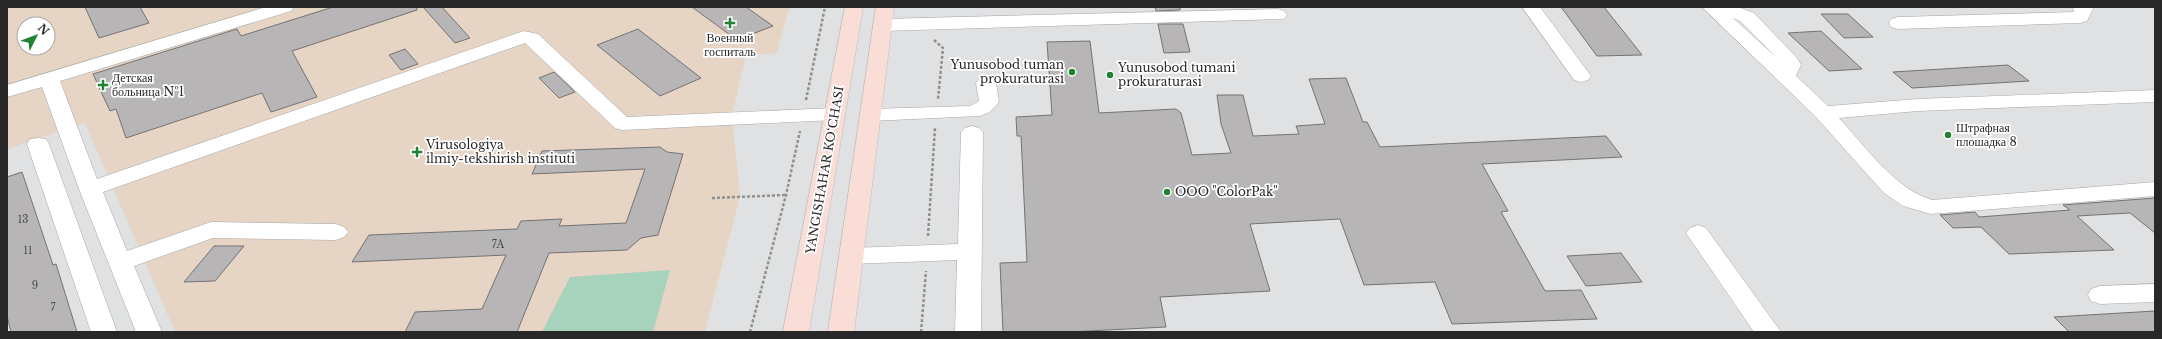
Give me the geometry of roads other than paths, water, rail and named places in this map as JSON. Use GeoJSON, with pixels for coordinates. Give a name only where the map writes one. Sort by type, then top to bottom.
{"type":"FeatureCollection","features":[{"type":"Feature","properties":{"kind":"main road","name":"YANGISHAHAR KO‘CHASI"},"geometry":{"type":"LineString","coordinates":[[796,332],[854,7]]}},
{"type":"Feature","properties":{"kind":"main road"},"geometry":{"type":"LineString","coordinates":[[841,332],[883,24]]}},
{"type":"Feature","properties":{"kind":"main road"},"geometry":{"type":"LineString","coordinates":[[840,90],[858,84],[874,88]]}},
{"type":"Feature","properties":{"kind":"street"},"geometry":{"type":"LineString","coordinates":[[7,91],[285,7]]}},
{"type":"Feature","properties":{"kind":"street"},"geometry":{"type":"LineString","coordinates":[[1531,7],[1581,76]]}},
{"type":"Feature","properties":{"kind":"street"},"geometry":{"type":"LineString","coordinates":[[1711,7],[1823,113],[1892,188],[1911,200],[1931,207],[2155,189]]}},
{"type":"Feature","properties":{"kind":"street"},"geometry":{"type":"LineString","coordinates":[[1722,7],[1747,17],[1787,58],[1791,65],[1786,78]]}},
{"type":"Feature","properties":{"kind":"street"},"geometry":{"type":"LineString","coordinates":[[1898,23],[2080,17],[2084,9],[2082,7]]}},
{"type":"Feature","properties":{"kind":"street"},"geometry":{"type":"LineString","coordinates":[[883,24],[1278,15]]}},
{"type":"Feature","properties":{"kind":"street"},"geometry":{"type":"LineString","coordinates":[[883,24],[932,38],[1204,29]]}},
{"type":"Feature","properties":{"kind":"street"},"geometry":{"type":"LineString","coordinates":[[90,189],[524,37],[531,38],[622,124],[835,114]]}},
{"type":"Feature","properties":{"kind":"street"},"geometry":{"type":"LineString","coordinates":[[49,78],[90,189],[149,332]]}},
{"type":"Feature","properties":{"kind":"street"},"geometry":{"type":"LineString","coordinates":[[870,115],[973,112],[983,108],[989,102],[986,82]]}},
{"type":"Feature","properties":{"kind":"street"},"geometry":{"type":"LineString","coordinates":[[1823,113],[1918,105],[2155,96]]}},
{"type":"Feature","properties":{"kind":"street"},"geometry":{"type":"LineString","coordinates":[[968,332],[972,132]]}},
{"type":"Feature","properties":{"kind":"street"},"geometry":{"type":"LineString","coordinates":[[38,144],[104,332]]}},
{"type":"Feature","properties":{"kind":"street"},"geometry":{"type":"LineString","coordinates":[[120,262],[211,230],[336,232]]}},
{"type":"Feature","properties":{"kind":"street"},"geometry":{"type":"LineString","coordinates":[[1698,233],[1768,332]]}},
{"type":"Feature","properties":{"kind":"street"},"geometry":{"type":"LineString","coordinates":[[851,256],[969,252]]}},
{"type":"Feature","properties":{"kind":"street"},"geometry":{"type":"LineString","coordinates":[[2100,296],[2155,293]]}},
{"type":"Feature","properties":{"kind":"place","name":"Военный госпиталь"},"geometry":{"type":"Point","coordinates":[730,23]}},
{"type":"Feature","properties":{"kind":"place","name":"Yunusobod tuman prokuraturasi"},"geometry":{"type":"Point","coordinates":[1072,72]}},
{"type":"Feature","properties":{"kind":"place","name":"Yunusobod tumani prokuraturasi"},"geometry":{"type":"Point","coordinates":[1110,75]}},
{"type":"Feature","properties":{"kind":"place","name":"Детская больница №1"},"geometry":{"type":"Point","coordinates":[103,85]}},
{"type":"Feature","properties":{"kind":"place","name":"Штрафная плошадка 8"},"geometry":{"type":"Point","coordinates":[1948,135]}},
{"type":"Feature","properties":{"kind":"place","name":"Virusologiya ilmiy-tekshirish instituti"},"geometry":{"type":"Point","coordinates":[417,152]}},
{"type":"Feature","properties":{"kind":"place","name":"OOO \"ColorPak\""},"geometry":{"type":"Point","coordinates":[1167,192]}}]}
